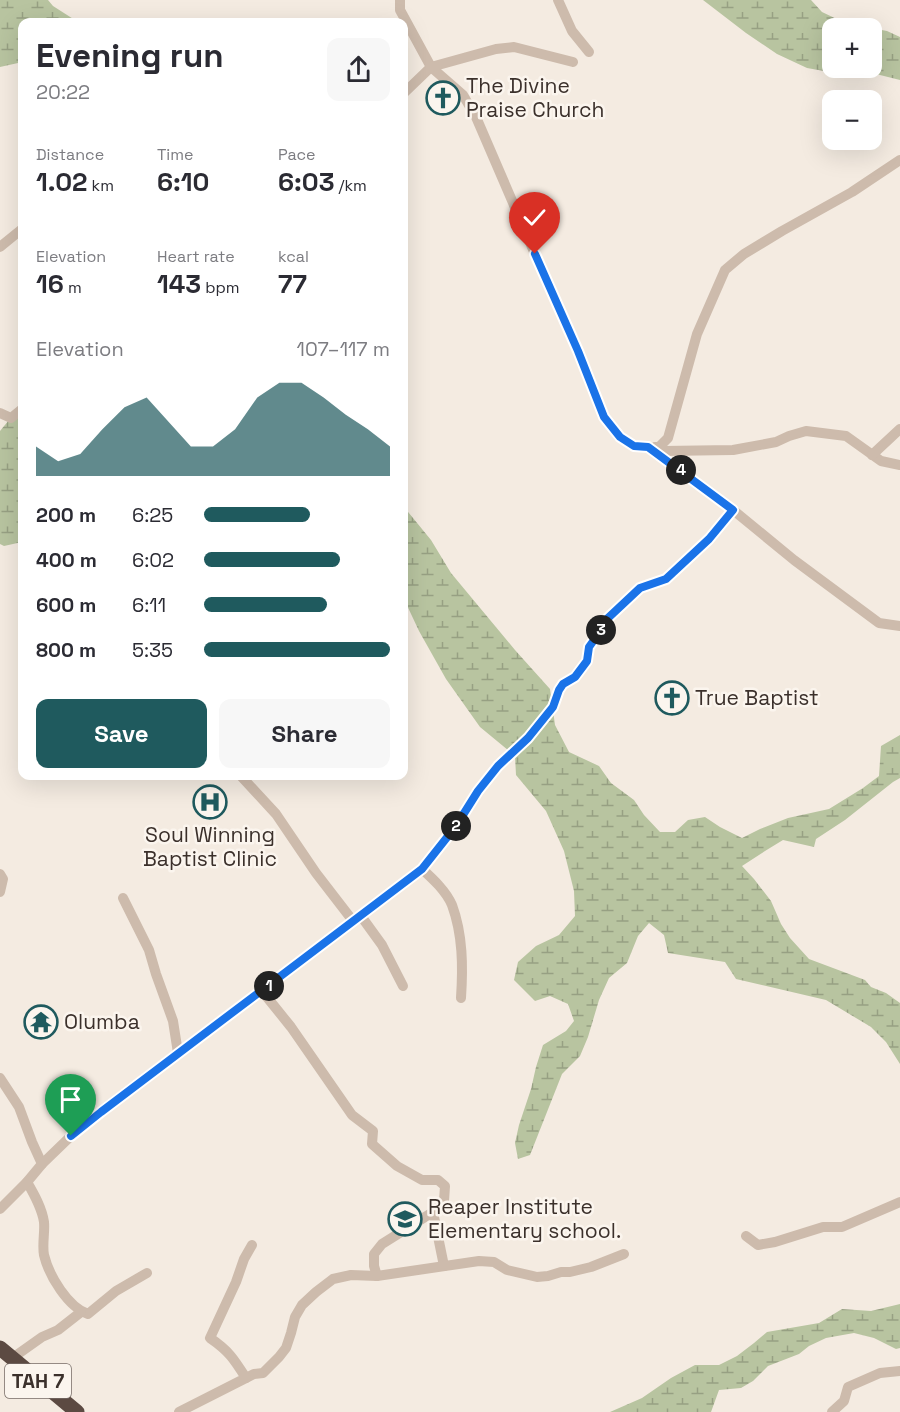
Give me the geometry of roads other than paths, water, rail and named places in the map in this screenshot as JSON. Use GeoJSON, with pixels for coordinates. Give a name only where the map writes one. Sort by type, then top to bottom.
{"type":"FeatureCollection","features":[{"type":"Feature","properties":{"kind":"highway","name":"TAH 7"},"geometry":{"type":"LineString","coordinates":[[6,1353],[77,1412]]}},
{"type":"Feature","properties":{"kind":"street"},"geometry":{"type":"LineString","coordinates":[[400,0],[400,10],[404,18]]}},
{"type":"Feature","properties":{"kind":"street"},"geometry":{"type":"LineString","coordinates":[[558,0],[572,30],[589,51]]}},
{"type":"Feature","properties":{"kind":"street"},"geometry":{"type":"LineString","coordinates":[[408,25],[431,67],[463,95],[476,117],[569,330],[604,417],[620,437],[634,446],[654,447],[663,451],[734,450],[776,442],[806,431],[846,436],[880,461],[900,465]]}},
{"type":"Feature","properties":{"kind":"street"},"geometry":{"type":"LineString","coordinates":[[408,89],[431,67],[496,49],[514,47],[573,62]]}},
{"type":"Feature","properties":{"kind":"street"},"geometry":{"type":"LineString","coordinates":[[654,447],[668,438],[697,333],[725,270],[744,254],[852,192],[900,160]]}},
{"type":"Feature","properties":{"kind":"street"},"geometry":{"type":"LineString","coordinates":[[0,247],[18,233]]}},
{"type":"Feature","properties":{"kind":"street"},"geometry":{"type":"LineString","coordinates":[[0,413],[11,418],[18,412]]}},
{"type":"Feature","properties":{"kind":"street"},"geometry":{"type":"LineString","coordinates":[[872,455],[900,429]]}},
{"type":"Feature","properties":{"kind":"street"},"geometry":{"type":"LineString","coordinates":[[654,447],[794,560],[879,623],[900,626]]}},
{"type":"Feature","properties":{"kind":"street"},"geometry":{"type":"LineString","coordinates":[[0,1209],[71,1136],[422,869],[456,826],[478,791],[498,766],[528,738],[553,707],[563,684],[575,677],[587,661],[589,647],[608,618],[640,588],[666,579],[709,539],[733,510]]}},
{"type":"Feature","properties":{"kind":"street"},"geometry":{"type":"LineString","coordinates":[[245,780],[276,814],[316,873],[382,945],[403,986]]}},
{"type":"Feature","properties":{"kind":"street"},"geometry":{"type":"LineString","coordinates":[[422,869],[436,881],[451,903],[460,941],[463,972],[461,998]]}},
{"type":"Feature","properties":{"kind":"street"},"geometry":{"type":"LineString","coordinates":[[0,874],[3,879],[0,892]]}},
{"type":"Feature","properties":{"kind":"street"},"geometry":{"type":"LineString","coordinates":[[123,898],[149,950],[173,1021],[178,1053]]}},
{"type":"Feature","properties":{"kind":"street"},"geometry":{"type":"LineString","coordinates":[[262,991],[291,1027],[352,1115],[374,1131],[372,1144],[397,1166],[422,1180],[438,1180],[445,1186],[444,1201],[433,1212],[381,1244],[374,1254],[377,1276]]}},
{"type":"Feature","properties":{"kind":"street"},"geometry":{"type":"LineString","coordinates":[[0,1078],[19,1107],[42,1164]]}},
{"type":"Feature","properties":{"kind":"street"},"geometry":{"type":"LineString","coordinates":[[27,1182],[36,1198],[44,1222],[44,1255],[52,1276],[71,1304],[81,1312],[88,1314],[116,1291],[147,1273]]}},
{"type":"Feature","properties":{"kind":"street"},"geometry":{"type":"LineString","coordinates":[[746,1236],[759,1245],[775,1242],[823,1227],[842,1227],[900,1202]]}},
{"type":"Feature","properties":{"kind":"street"},"geometry":{"type":"LineString","coordinates":[[433,1212],[444,1266]]}},
{"type":"Feature","properties":{"kind":"street"},"geometry":{"type":"LineString","coordinates":[[246,1378],[233,1357],[210,1338],[252,1245]]}},
{"type":"Feature","properties":{"kind":"street"},"geometry":{"type":"LineString","coordinates":[[179,1412],[254,1374],[262,1373],[286,1348],[295,1317],[302,1305],[333,1279],[351,1275],[377,1276],[479,1261],[494,1262],[507,1270],[537,1277],[570,1272],[604,1263],[624,1254]]}},
{"type":"Feature","properties":{"kind":"street"},"geometry":{"type":"LineString","coordinates":[[6,1353],[58,1330],[81,1312]]}},
{"type":"Feature","properties":{"kind":"street"},"geometry":{"type":"LineString","coordinates":[[832,1412],[844,1401],[848,1387],[880,1373],[900,1371]]}},
{"type":"Feature","properties":{"kind":"place","name":"The Divine Praise Church"},"geometry":{"type":"Point","coordinates":[443,98]}},
{"type":"Feature","properties":{"kind":"place","name":"True Baptist"},"geometry":{"type":"Point","coordinates":[672,698]}},
{"type":"Feature","properties":{"kind":"place","name":"Soul Winning Baptist Clinic"},"geometry":{"type":"Point","coordinates":[210,802]}},
{"type":"Feature","properties":{"kind":"place","name":"Olumba"},"geometry":{"type":"Point","coordinates":[41,1022]}},
{"type":"Feature","properties":{"kind":"place","name":"Reaper Institute Elementary school."},"geometry":{"type":"Point","coordinates":[405,1219]}}]}
